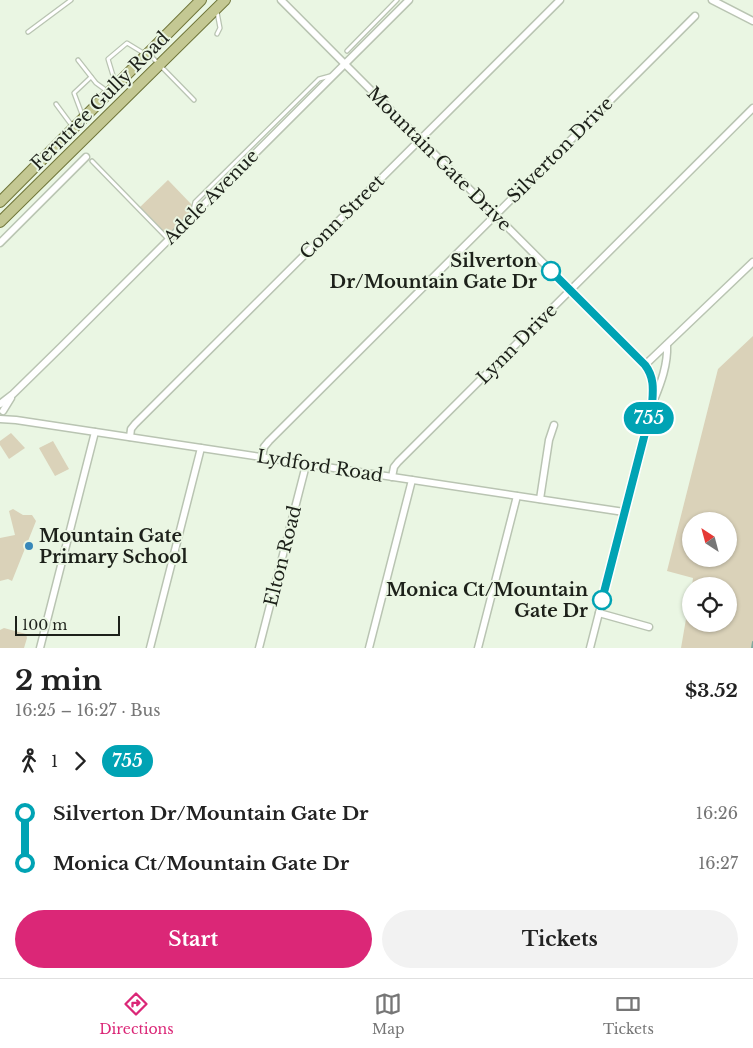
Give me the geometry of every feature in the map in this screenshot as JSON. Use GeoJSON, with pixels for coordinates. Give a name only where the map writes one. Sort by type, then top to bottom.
{"type":"FeatureCollection","features":[{"type":"Feature","properties":{"kind":"main road","name":"Ferntree Gully Road"},"geometry":{"type":"LineString","coordinates":[[0,202],[201,0]]}},
{"type":"Feature","properties":{"kind":"main road","name":"Ferntree Gully Road"},"geometry":{"type":"LineString","coordinates":[[0,222],[225,0]]}},
{"type":"Feature","properties":{"kind":"main road"},"geometry":{"type":"LineString","coordinates":[[26,175],[36,186]]}},
{"type":"Feature","properties":{"kind":"street","name":"Mountain Gate Drive"},"geometry":{"type":"LineString","coordinates":[[281,0],[645,365],[650,374],[653,385],[652,406],[590,648]]}},
{"type":"Feature","properties":{"kind":"street","name":"Adele Avenue"},"geometry":{"type":"LineString","coordinates":[[0,404],[409,0]]}},
{"type":"Feature","properties":{"kind":"street","name":"Conn Street"},"geometry":{"type":"LineString","coordinates":[[130,437],[131,429],[135,424],[560,0]]}},
{"type":"Feature","properties":{"kind":"street"},"geometry":{"type":"LineString","coordinates":[[712,0],[753,21]]}},
{"type":"Feature","properties":{"kind":"street","name":"Silverton Drive"},"geometry":{"type":"LineString","coordinates":[[262,457],[264,447],[269,441],[695,16]]}},
{"type":"Feature","properties":{"kind":"street","name":"Lynn Drive"},"geometry":{"type":"LineString","coordinates":[[392,477],[394,467],[398,462],[753,108]]}},
{"type":"Feature","properties":{"kind":"street","name":"Ferntree Gully Road"},"geometry":{"type":"LineString","coordinates":[[70,152],[73,170]]}},
{"type":"Feature","properties":{"kind":"street","name":"Ferntree Gully Road"},"geometry":{"type":"LineString","coordinates":[[0,243],[73,170],[89,159]]}},
{"type":"Feature","properties":{"kind":"street"},"geometry":{"type":"LineString","coordinates":[[645,365],[753,262]]}},
{"type":"Feature","properties":{"kind":"street"},"geometry":{"type":"LineString","coordinates":[[652,406],[660,386],[667,356],[667,345]]}},
{"type":"Feature","properties":{"kind":"street","name":"Adele Avenue"},"geometry":{"type":"LineString","coordinates":[[1,414],[12,394]]}},
{"type":"Feature","properties":{"kind":"street","name":"Lydford Road"},"geometry":{"type":"LineString","coordinates":[[1,414],[16,420],[624,512]]}},
{"type":"Feature","properties":{"kind":"street"},"geometry":{"type":"LineString","coordinates":[[540,500],[549,440],[554,425]]}},
{"type":"Feature","properties":{"kind":"street"},"geometry":{"type":"LineString","coordinates":[[40,648],[95,432]]}},
{"type":"Feature","properties":{"kind":"street"},"geometry":{"type":"LineString","coordinates":[[150,648],[201,448]]}},
{"type":"Feature","properties":{"kind":"street","name":"Elton Road"},"geometry":{"type":"LineString","coordinates":[[259,648],[306,465]]}},
{"type":"Feature","properties":{"kind":"street"},"geometry":{"type":"LineString","coordinates":[[369,648],[412,480]]}},
{"type":"Feature","properties":{"kind":"street"},"geometry":{"type":"LineString","coordinates":[[478,648],[517,496]]}},
{"type":"Feature","properties":{"kind":"street"},"geometry":{"type":"LineString","coordinates":[[599,613],[649,626]]}},
{"type":"Feature","properties":{"kind":"lane"},"geometry":{"type":"LineString","coordinates":[[28,32],[71,0]]}},
{"type":"Feature","properties":{"kind":"lane"},"geometry":{"type":"LineString","coordinates":[[347,51],[398,0]]}},
{"type":"Feature","properties":{"kind":"lane"},"geometry":{"type":"LineString","coordinates":[[216,9],[220,28],[217,34]]}},
{"type":"Feature","properties":{"kind":"lane"},"geometry":{"type":"LineString","coordinates":[[359,39],[364,44]]}},
{"type":"Feature","properties":{"kind":"lane"},"geometry":{"type":"LineString","coordinates":[[78,60],[96,83],[112,89],[108,59],[127,43],[147,54],[160,65],[194,100]]}},
{"type":"Feature","properties":{"kind":"lane"},"geometry":{"type":"LineString","coordinates":[[84,117],[74,93],[91,77]]}},
{"type":"Feature","properties":{"kind":"lane"},"geometry":{"type":"LineString","coordinates":[[56,104],[73,127]]}},
{"type":"Feature","properties":{"kind":"lane"},"geometry":{"type":"LineString","coordinates":[[89,159],[168,240]]}},
{"type":"Feature","properties":{"kind":"shaded area"},"geometry":{"type":"Polygon","coordinates":[[[168,180],[193,206],[191,217],[169,240],[138,209],[168,180]]]}},
{"type":"Feature","properties":{"kind":"shaded area"},"geometry":{"type":"Polygon","coordinates":[[[753,336],[753,648],[681,648],[684,632],[737,632],[737,577],[689,577],[667,571],[718,369],[753,336]]]}},
{"type":"Feature","properties":{"kind":"shaded area"},"geometry":{"type":"Polygon","coordinates":[[[11,433],[25,448],[9,459],[0,445],[0,441],[11,433]]]}},
{"type":"Feature","properties":{"kind":"shaded area"},"geometry":{"type":"Polygon","coordinates":[[[53,441],[69,469],[55,476],[39,448],[53,441]]]}},
{"type":"Feature","properties":{"kind":"shaded area"},"geometry":{"type":"Polygon","coordinates":[[[13,509],[23,515],[32,515],[36,521],[12,581],[8,579],[0,581],[0,538],[15,535],[9,511],[13,509]]]}},
{"type":"Feature","properties":{"kind":"shaded area"},"geometry":{"type":"Polygon","coordinates":[[[4,628],[26,634],[27,638],[24,648],[0,648],[0,630],[4,628]]]}},
{"type":"Feature","properties":{"kind":"waterway"},"geometry":{"type":"LineString","coordinates":[[752,648],[753,642]]}},
{"type":"Feature","properties":{"kind":"bus line","name":"755"},"geometry":{"type":"LineString","coordinates":[[551,271],[645,365],[653,385],[652,406],[602,600]]}},
{"type":"Feature","properties":{"kind":"place","name":"Silverton Dr/Mountain Gate Dr"},"geometry":{"type":"Point","coordinates":[551,271]}},
{"type":"Feature","properties":{"kind":"place","name":"Mountain Gate Primary School"},"geometry":{"type":"Point","coordinates":[29,546]}},
{"type":"Feature","properties":{"kind":"place","name":"Monica Ct/Mountain Gate Dr"},"geometry":{"type":"Point","coordinates":[602,600]}}]}
